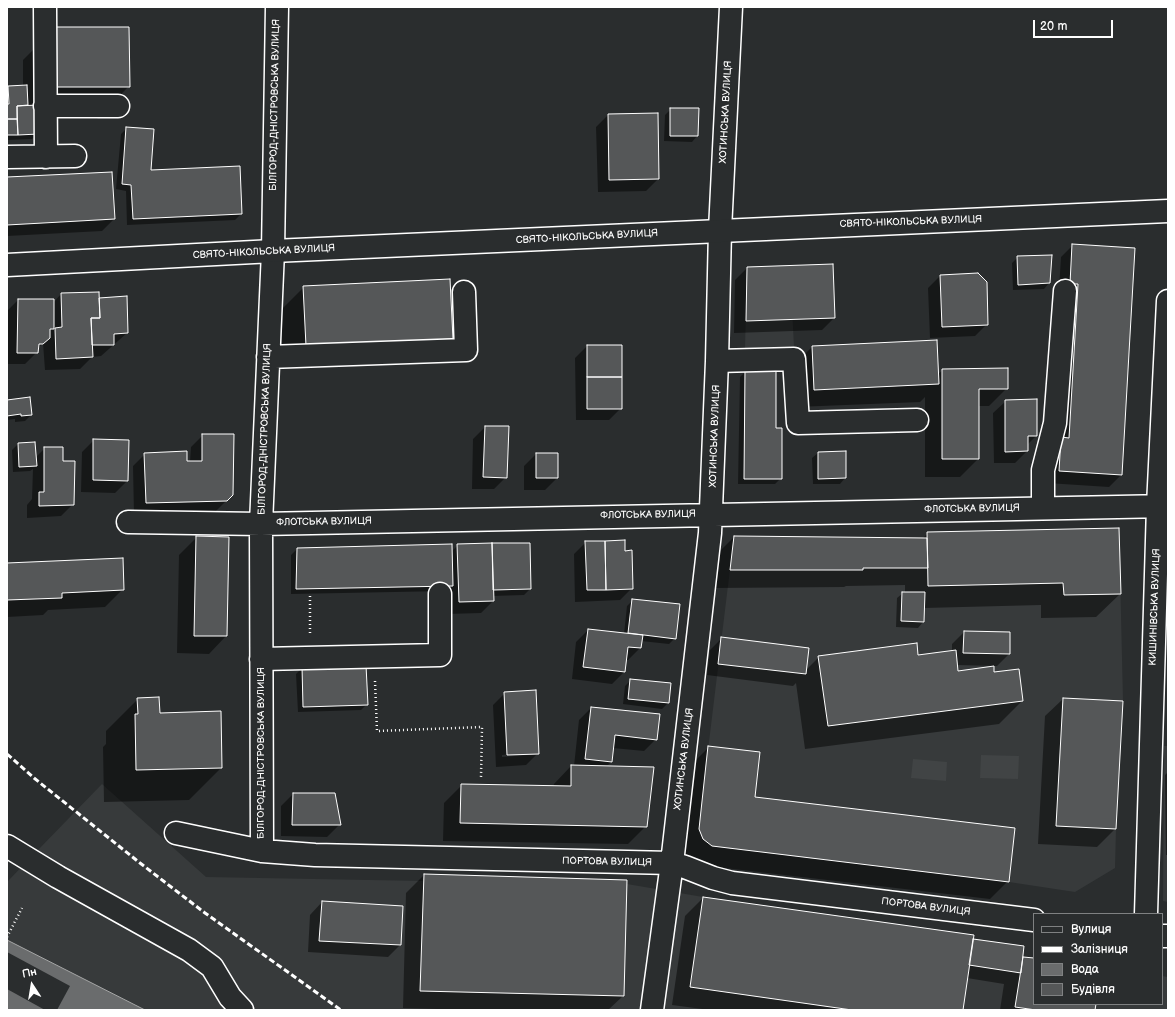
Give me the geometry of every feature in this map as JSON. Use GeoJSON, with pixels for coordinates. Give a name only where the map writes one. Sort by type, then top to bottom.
{"type":"FeatureCollection","features":[{"type":"Feature","properties":{"kind":"street"},"geometry":{"type":"LineString","coordinates":[[45,7],[46,157]]}},
{"type":"Feature","properties":{"kind":"street","name":"БІЛГОРОД-ДНІСТРОВСЬКА ВУЛИЦЯ"},"geometry":{"type":"LineString","coordinates":[[262,851],[261,524],[273,251],[277,7]]}},
{"type":"Feature","properties":{"kind":"street","name":"ХОТИНСЬКА ВУЛИЦЯ"},"geometry":{"type":"LineString","coordinates":[[652,1010],[672,863],[710,533],[717,361],[720,230],[732,7]]}},
{"type":"Feature","properties":{"kind":"street"},"geometry":{"type":"LineString","coordinates":[[46,106],[118,106]]}},
{"type":"Feature","properties":{"kind":"street"},"geometry":{"type":"LineString","coordinates":[[7,157],[75,156]]}},
{"type":"Feature","properties":{"kind":"street","name":"СВЯТО-НІКОЛЬСЬКА ВУЛИЦЯ"},"geometry":{"type":"LineString","coordinates":[[7,265],[720,230],[1168,211]]}},
{"type":"Feature","properties":{"kind":"street"},"geometry":{"type":"LineString","coordinates":[[1043,508],[1042,470],[1055,423],[1065,291]]}},
{"type":"Feature","properties":{"kind":"street"},"geometry":{"type":"LineString","coordinates":[[268,357],[466,350],[464,292]]}},
{"type":"Feature","properties":{"kind":"street","name":"КИШИНІВСЬКА ВУЛИЦЯ"},"geometry":{"type":"LineString","coordinates":[[1146,913],[1163,506],[1168,301]]}},
{"type":"Feature","properties":{"kind":"street"},"geometry":{"type":"LineString","coordinates":[[717,361],[794,360],[798,423],[917,420]]}},
{"type":"Feature","properties":{"kind":"street","name":"ФЛОТСЬКА ВУЛИЦЯ"},"geometry":{"type":"LineString","coordinates":[[128,522],[261,524],[1163,506]]}},
{"type":"Feature","properties":{"kind":"street"},"geometry":{"type":"LineString","coordinates":[[261,659],[440,655],[440,594]]}},
{"type":"Feature","properties":{"kind":"street","name":"ПОРТОВА ВУЛИЦЯ"},"geometry":{"type":"LineString","coordinates":[[176,833],[262,851],[315,855],[672,863],[713,878],[732,883],[1033,920]]}},
{"type":"Feature","properties":{"kind":"street"},"geometry":{"type":"LineString","coordinates":[[7,846],[65,881],[189,950],[212,968],[230,997],[242,1010]]}},
{"type":"Feature","properties":{"kind":"path"},"geometry":{"type":"LineString","coordinates":[[310,596],[310,637]]}},
{"type":"Feature","properties":{"kind":"path"},"geometry":{"type":"LineString","coordinates":[[374,656],[377,731],[482,727],[481,777]]}},
{"type":"Feature","properties":{"kind":"path"},"geometry":{"type":"LineString","coordinates":[[7,937],[22,908]]}},
{"type":"Feature","properties":{"kind":"shaded area"},"geometry":{"type":"Polygon","coordinates":[[[790,265],[794,347],[745,348],[747,267],[790,265]]]}},
{"type":"Feature","properties":{"kind":"shaded area"},"geometry":{"type":"Polygon","coordinates":[[[1119,528],[1123,701],[1115,868],[1075,892],[1009,882],[717,847],[712,846],[703,839],[699,829],[699,824],[734,536],[927,538],[927,532],[1119,528]]]}},
{"type":"Feature","properties":{"kind":"shaded area"},"geometry":{"type":"Polygon","coordinates":[[[1164,746],[1168,746],[1168,902],[1163,901],[1164,746]]]}},
{"type":"Feature","properties":{"kind":"shaded area"},"geometry":{"type":"Polygon","coordinates":[[[981,755],[1019,756],[1018,779],[980,778],[981,755]]]}},
{"type":"Feature","properties":{"kind":"shaded area"},"geometry":{"type":"Polygon","coordinates":[[[913,759],[947,762],[946,781],[911,778],[913,759]]]}},
{"type":"Feature","properties":{"kind":"shaded area"},"geometry":{"type":"Polygon","coordinates":[[[102,784],[206,877],[423,881],[424,874],[627,880],[627,884],[703,897],[1024,946],[1023,956],[1033,958],[1033,1005],[1163,1005],[1163,976],[1168,977],[1168,1010],[145,1010],[7,940],[7,882],[102,784]]]}},
{"type":"Feature","properties":{"kind":"water"},"geometry":{"type":"Polygon","coordinates":[[[7,940],[145,1010],[7,1010],[7,940]]]}},
{"type":"Feature","properties":{"kind":"pier"},"geometry":{"type":"Polygon","coordinates":[[[7,952],[70,986],[57,1010],[45,1010],[7,989],[7,952]]]}},
{"type":"Feature","properties":{"kind":"building"},"geometry":{"type":"Polygon","coordinates":[[[55,27],[129,27],[130,87],[55,87],[55,27]]]}},
{"type":"Feature","properties":{"kind":"building"},"geometry":{"type":"Polygon","coordinates":[[[27,85],[28,105],[17,106],[17,119],[7,119],[7,104],[9,104],[8,86],[27,85]]]}},
{"type":"Feature","properties":{"kind":"building"},"geometry":{"type":"Polygon","coordinates":[[[38,105],[39,134],[18,135],[17,106],[38,105]]]}},
{"type":"Feature","properties":{"kind":"building"},"geometry":{"type":"Polygon","coordinates":[[[670,108],[699,108],[698,136],[670,136],[670,108]]]}},
{"type":"Feature","properties":{"kind":"building"},"geometry":{"type":"Polygon","coordinates":[[[658,113],[659,179],[609,180],[608,114],[658,113]]]}},
{"type":"Feature","properties":{"kind":"building"},"geometry":{"type":"Polygon","coordinates":[[[7,119],[17,119],[18,135],[7,135],[7,119]]]}},
{"type":"Feature","properties":{"kind":"building"},"geometry":{"type":"Polygon","coordinates":[[[126,127],[154,129],[151,170],[240,166],[242,214],[133,219],[131,185],[122,184],[126,127]]]}},
{"type":"Feature","properties":{"kind":"building"},"geometry":{"type":"Polygon","coordinates":[[[112,172],[115,219],[7,225],[7,177],[112,172]]]}},
{"type":"Feature","properties":{"kind":"building"},"geometry":{"type":"Polygon","coordinates":[[[1072,244],[1135,248],[1122,475],[1059,471],[1061,437],[1069,438],[1078,284],[1070,284],[1072,244]]]}},
{"type":"Feature","properties":{"kind":"building"},"geometry":{"type":"Polygon","coordinates":[[[1052,255],[1050,283],[1018,285],[1017,256],[1052,255]]]}},
{"type":"Feature","properties":{"kind":"building"},"geometry":{"type":"Polygon","coordinates":[[[833,264],[835,318],[746,321],[747,267],[833,264]]]}},
{"type":"Feature","properties":{"kind":"building"},"geometry":{"type":"Polygon","coordinates":[[[978,273],[987,282],[988,325],[942,327],[940,275],[978,273]]]}},
{"type":"Feature","properties":{"kind":"building"},"geometry":{"type":"Polygon","coordinates":[[[450,279],[453,339],[306,346],[303,286],[450,279]]]}},
{"type":"Feature","properties":{"kind":"building"},"geometry":{"type":"Polygon","coordinates":[[[99,292],[100,318],[91,318],[93,357],[56,359],[55,328],[62,327],[61,293],[99,292]]]}},
{"type":"Feature","properties":{"kind":"building"},"geometry":{"type":"Polygon","coordinates":[[[127,296],[128,333],[114,334],[114,345],[92,345],[91,318],[100,318],[99,298],[127,296]]]}},
{"type":"Feature","properties":{"kind":"building"},"geometry":{"type":"Polygon","coordinates":[[[18,299],[54,299],[54,329],[50,329],[50,338],[43,344],[39,344],[38,353],[17,353],[18,299]]]}},
{"type":"Feature","properties":{"kind":"building"},"geometry":{"type":"Polygon","coordinates":[[[937,340],[939,384],[814,390],[812,346],[937,340]]]}},
{"type":"Feature","properties":{"kind":"building"},"geometry":{"type":"Polygon","coordinates":[[[587,345],[622,345],[622,377],[587,377],[587,345]]]}},
{"type":"Feature","properties":{"kind":"building"},"geometry":{"type":"Polygon","coordinates":[[[1008,368],[1008,389],[979,389],[979,459],[942,459],[942,369],[1008,368]]]}},
{"type":"Feature","properties":{"kind":"building"},"geometry":{"type":"Polygon","coordinates":[[[745,370],[776,370],[776,428],[782,428],[782,479],[744,479],[745,370]]]}},
{"type":"Feature","properties":{"kind":"building"},"geometry":{"type":"Polygon","coordinates":[[[587,377],[622,377],[622,409],[587,409],[587,377]]]}},
{"type":"Feature","properties":{"kind":"building"},"geometry":{"type":"Polygon","coordinates":[[[30,397],[32,415],[21,416],[21,414],[7,416],[7,400],[30,397]]]}},
{"type":"Feature","properties":{"kind":"building"},"geometry":{"type":"Polygon","coordinates":[[[1037,399],[1037,436],[1028,436],[1028,451],[1005,452],[1005,400],[1037,399]]]}},
{"type":"Feature","properties":{"kind":"building"},"geometry":{"type":"Polygon","coordinates":[[[485,426],[509,426],[507,478],[483,477],[485,426]]]}},
{"type":"Feature","properties":{"kind":"building"},"geometry":{"type":"Polygon","coordinates":[[[202,434],[234,434],[233,495],[227,501],[146,503],[144,453],[187,451],[187,461],[202,461],[202,434]]]}},
{"type":"Feature","properties":{"kind":"building"},"geometry":{"type":"Polygon","coordinates":[[[93,439],[129,440],[128,481],[93,480],[93,439]]]}},
{"type":"Feature","properties":{"kind":"building"},"geometry":{"type":"Polygon","coordinates":[[[35,442],[37,466],[19,467],[18,443],[35,442]]]}},
{"type":"Feature","properties":{"kind":"building"},"geometry":{"type":"Polygon","coordinates":[[[44,447],[63,447],[63,461],[75,461],[74,505],[39,506],[39,492],[44,492],[44,447]]]}},
{"type":"Feature","properties":{"kind":"building"},"geometry":{"type":"Polygon","coordinates":[[[846,451],[846,478],[818,479],[818,452],[846,451]]]}},
{"type":"Feature","properties":{"kind":"building"},"geometry":{"type":"Polygon","coordinates":[[[536,453],[558,453],[558,478],[536,478],[536,453]]]}},
{"type":"Feature","properties":{"kind":"building"},"geometry":{"type":"Polygon","coordinates":[[[1119,528],[1121,594],[1064,595],[1063,583],[928,586],[927,532],[1119,528]]]}},
{"type":"Feature","properties":{"kind":"building"},"geometry":{"type":"Polygon","coordinates":[[[196,536],[229,537],[227,636],[194,636],[196,536]]]}},
{"type":"Feature","properties":{"kind":"building"},"geometry":{"type":"Polygon","coordinates":[[[734,536],[927,538],[928,568],[863,568],[863,570],[730,570],[734,536]]]}},
{"type":"Feature","properties":{"kind":"building"},"geometry":{"type":"Polygon","coordinates":[[[625,540],[625,551],[632,550],[633,589],[606,590],[605,541],[625,540]]]}},
{"type":"Feature","properties":{"kind":"building"},"geometry":{"type":"Polygon","coordinates":[[[585,541],[605,541],[606,590],[587,590],[585,541]]]}},
{"type":"Feature","properties":{"kind":"building"},"geometry":{"type":"Polygon","coordinates":[[[492,543],[530,543],[531,589],[493,590],[492,543]]]}},
{"type":"Feature","properties":{"kind":"building"},"geometry":{"type":"Polygon","coordinates":[[[492,543],[494,601],[459,602],[457,544],[492,543]]]}},
{"type":"Feature","properties":{"kind":"building"},"geometry":{"type":"Polygon","coordinates":[[[452,544],[453,586],[296,589],[297,548],[452,544]]]}},
{"type":"Feature","properties":{"kind":"building"},"geometry":{"type":"Polygon","coordinates":[[[123,558],[124,590],[62,593],[62,598],[7,600],[7,563],[123,558]]]}},
{"type":"Feature","properties":{"kind":"building"},"geometry":{"type":"Polygon","coordinates":[[[902,592],[925,592],[924,622],[901,621],[902,592]]]}},
{"type":"Feature","properties":{"kind":"building"},"geometry":{"type":"Polygon","coordinates":[[[632,599],[680,604],[676,639],[628,633],[632,599]]]}},
{"type":"Feature","properties":{"kind":"building"},"geometry":{"type":"Polygon","coordinates":[[[588,629],[643,635],[641,648],[628,647],[625,672],[583,667],[588,629]]]}},
{"type":"Feature","properties":{"kind":"building"},"geometry":{"type":"Polygon","coordinates":[[[964,631],[1010,632],[1010,654],[963,653],[964,631]]]}},
{"type":"Feature","properties":{"kind":"building"},"geometry":{"type":"Polygon","coordinates":[[[721,637],[809,648],[806,674],[718,664],[721,637]]]}},
{"type":"Feature","properties":{"kind":"building"},"geometry":{"type":"Polygon","coordinates":[[[917,643],[918,655],[956,650],[958,671],[994,666],[994,672],[1019,669],[1023,701],[828,726],[818,656],[917,643]]]}},
{"type":"Feature","properties":{"kind":"building"},"geometry":{"type":"Polygon","coordinates":[[[366,665],[368,705],[303,707],[302,667],[366,665]]]}},
{"type":"Feature","properties":{"kind":"building"},"geometry":{"type":"Polygon","coordinates":[[[630,679],[671,683],[669,703],[628,699],[630,679]]]}},
{"type":"Feature","properties":{"kind":"building"},"geometry":{"type":"Polygon","coordinates":[[[536,690],[539,754],[507,755],[504,692],[536,690]]]}},
{"type":"Feature","properties":{"kind":"building"},"geometry":{"type":"Polygon","coordinates":[[[159,697],[160,713],[221,711],[222,768],[136,770],[135,714],[138,714],[137,698],[159,697]]]}},
{"type":"Feature","properties":{"kind":"building"},"geometry":{"type":"Polygon","coordinates":[[[1063,698],[1123,701],[1116,829],[1056,826],[1063,698]]]}},
{"type":"Feature","properties":{"kind":"building"},"geometry":{"type":"Polygon","coordinates":[[[591,707],[660,714],[657,740],[615,735],[612,762],[585,759],[591,707]]]}},
{"type":"Feature","properties":{"kind":"building"},"geometry":{"type":"Polygon","coordinates":[[[708,746],[760,752],[755,797],[1015,828],[1009,882],[712,846],[703,839],[699,829],[708,746]]]}},
{"type":"Feature","properties":{"kind":"building"},"geometry":{"type":"Polygon","coordinates":[[[571,765],[654,767],[647,827],[460,823],[461,784],[571,786],[571,765]]]}},
{"type":"Feature","properties":{"kind":"building"},"geometry":{"type":"Polygon","coordinates":[[[293,793],[335,793],[341,825],[292,825],[293,793]]]}},
{"type":"Feature","properties":{"kind":"building"},"geometry":{"type":"Polygon","coordinates":[[[424,874],[627,880],[624,996],[420,991],[424,874]]]}},
{"type":"Feature","properties":{"kind":"building"},"geometry":{"type":"Polygon","coordinates":[[[703,897],[974,935],[963,1010],[852,1010],[690,987],[703,897]]]}},
{"type":"Feature","properties":{"kind":"building"},"geometry":{"type":"Polygon","coordinates":[[[322,901],[403,906],[401,945],[319,941],[322,901]]]}},
{"type":"Feature","properties":{"kind":"building"},"geometry":{"type":"Polygon","coordinates":[[[973,939],[1024,946],[1021,973],[969,965],[973,939]]]}},
{"type":"Feature","properties":{"kind":"building"},"geometry":{"type":"Polygon","coordinates":[[[1023,957],[1033,958],[1033,1005],[1096,1005],[1095,1010],[1036,1010],[1015,1007],[1023,957]]]}},
{"type":"Feature","properties":{"kind":"railway"},"geometry":{"type":"LineString","coordinates":[[7,754],[34,778],[205,913],[341,1010]]}}]}
